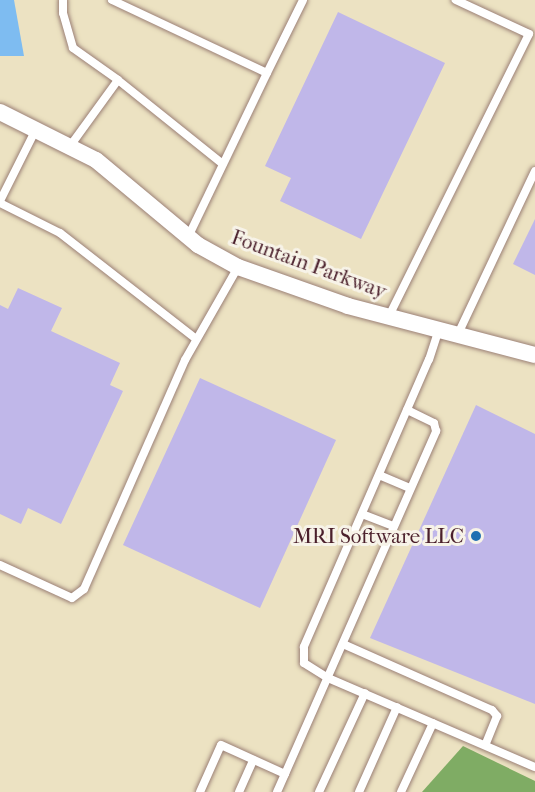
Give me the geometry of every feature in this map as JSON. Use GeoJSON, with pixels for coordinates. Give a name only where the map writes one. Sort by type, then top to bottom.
{"type":"FeatureCollection","features":[{"type":"Feature","properties":{"kind":"street","name":"Fountain Parkway"},"geometry":{"type":"LineString","coordinates":[[0,112],[96,160],[198,245],[238,267],[348,306],[535,355]]}},
{"type":"Feature","properties":{"kind":"lane"},"geometry":{"type":"LineString","coordinates":[[63,0],[63,13],[73,48],[118,80],[223,164]]}},
{"type":"Feature","properties":{"kind":"lane"},"geometry":{"type":"LineString","coordinates":[[112,0],[267,73]]}},
{"type":"Feature","properties":{"kind":"lane"},"geometry":{"type":"LineString","coordinates":[[188,237],[303,0]]}},
{"type":"Feature","properties":{"kind":"lane"},"geometry":{"type":"LineString","coordinates":[[389,316],[529,34],[456,0]]}},
{"type":"Feature","properties":{"kind":"lane"},"geometry":{"type":"LineString","coordinates":[[70,146],[118,80]]}},
{"type":"Feature","properties":{"kind":"lane"},"geometry":{"type":"LineString","coordinates":[[37,129],[0,202],[60,233],[196,339]]}},
{"type":"Feature","properties":{"kind":"lane"},"geometry":{"type":"LineString","coordinates":[[458,334],[535,171]]}},
{"type":"Feature","properties":{"kind":"lane"},"geometry":{"type":"LineString","coordinates":[[0,565],[72,598],[84,589],[185,360],[238,267]]}},
{"type":"Feature","properties":{"kind":"lane"},"geometry":{"type":"LineString","coordinates":[[439,329],[407,410],[304,647],[304,663],[328,678],[535,767]]}},
{"type":"Feature","properties":{"kind":"lane"},"geometry":{"type":"LineString","coordinates":[[278,792],[436,431],[434,423],[407,410]]}},
{"type":"Feature","properties":{"kind":"lane"},"geometry":{"type":"LineString","coordinates":[[379,475],[410,488]]}},
{"type":"Feature","properties":{"kind":"lane"},"geometry":{"type":"LineString","coordinates":[[362,514],[394,526]]}},
{"type":"Feature","properties":{"kind":"lane"},"geometry":{"type":"LineString","coordinates":[[343,644],[492,710],[497,716],[485,745]]}},
{"type":"Feature","properties":{"kind":"lane"},"geometry":{"type":"LineString","coordinates":[[319,792],[365,693]]}},
{"type":"Feature","properties":{"kind":"lane"},"geometry":{"type":"LineString","coordinates":[[359,792],[397,707]]}},
{"type":"Feature","properties":{"kind":"lane"},"geometry":{"type":"LineString","coordinates":[[401,792],[433,723]]}},
{"type":"Feature","properties":{"kind":"lane"},"geometry":{"type":"LineString","coordinates":[[200,792],[221,745],[285,774]]}},
{"type":"Feature","properties":{"kind":"lane"},"geometry":{"type":"LineString","coordinates":[[239,792],[254,760]]}},
{"type":"Feature","properties":{"kind":"green space"},"geometry":{"type":"Polygon","coordinates":[[[463,746],[535,781],[535,792],[422,792],[463,746]]]}},
{"type":"Feature","properties":{"kind":"water"},"geometry":{"type":"Polygon","coordinates":[[[0,0],[14,0],[24,56],[0,56],[0,0]]]}},
{"type":"Feature","properties":{"kind":"building"},"geometry":{"type":"Polygon","coordinates":[[[338,12],[445,63],[361,239],[280,201],[291,178],[265,166],[338,12]]]}},
{"type":"Feature","properties":{"kind":"building"},"geometry":{"type":"Polygon","coordinates":[[[535,219],[535,275],[513,264],[535,219]]]}},
{"type":"Feature","properties":{"kind":"building"},"geometry":{"type":"Polygon","coordinates":[[[18,288],[62,308],[51,331],[120,363],[110,385],[123,391],[61,524],[28,508],[21,524],[0,514],[0,305],[8,309],[18,288]]]}},
{"type":"Feature","properties":{"kind":"building"},"geometry":{"type":"Polygon","coordinates":[[[200,378],[336,440],[260,608],[123,545],[200,378]]]}},
{"type":"Feature","properties":{"kind":"building","name":"MRI Software LLC"},"geometry":{"type":"Polygon","coordinates":[[[476,405],[535,434],[535,704],[370,638],[476,405]]]}},
{"type":"Feature","properties":{"kind":"place","name":"MRI Software LLC"},"geometry":{"type":"Point","coordinates":[476,536]}}]}
